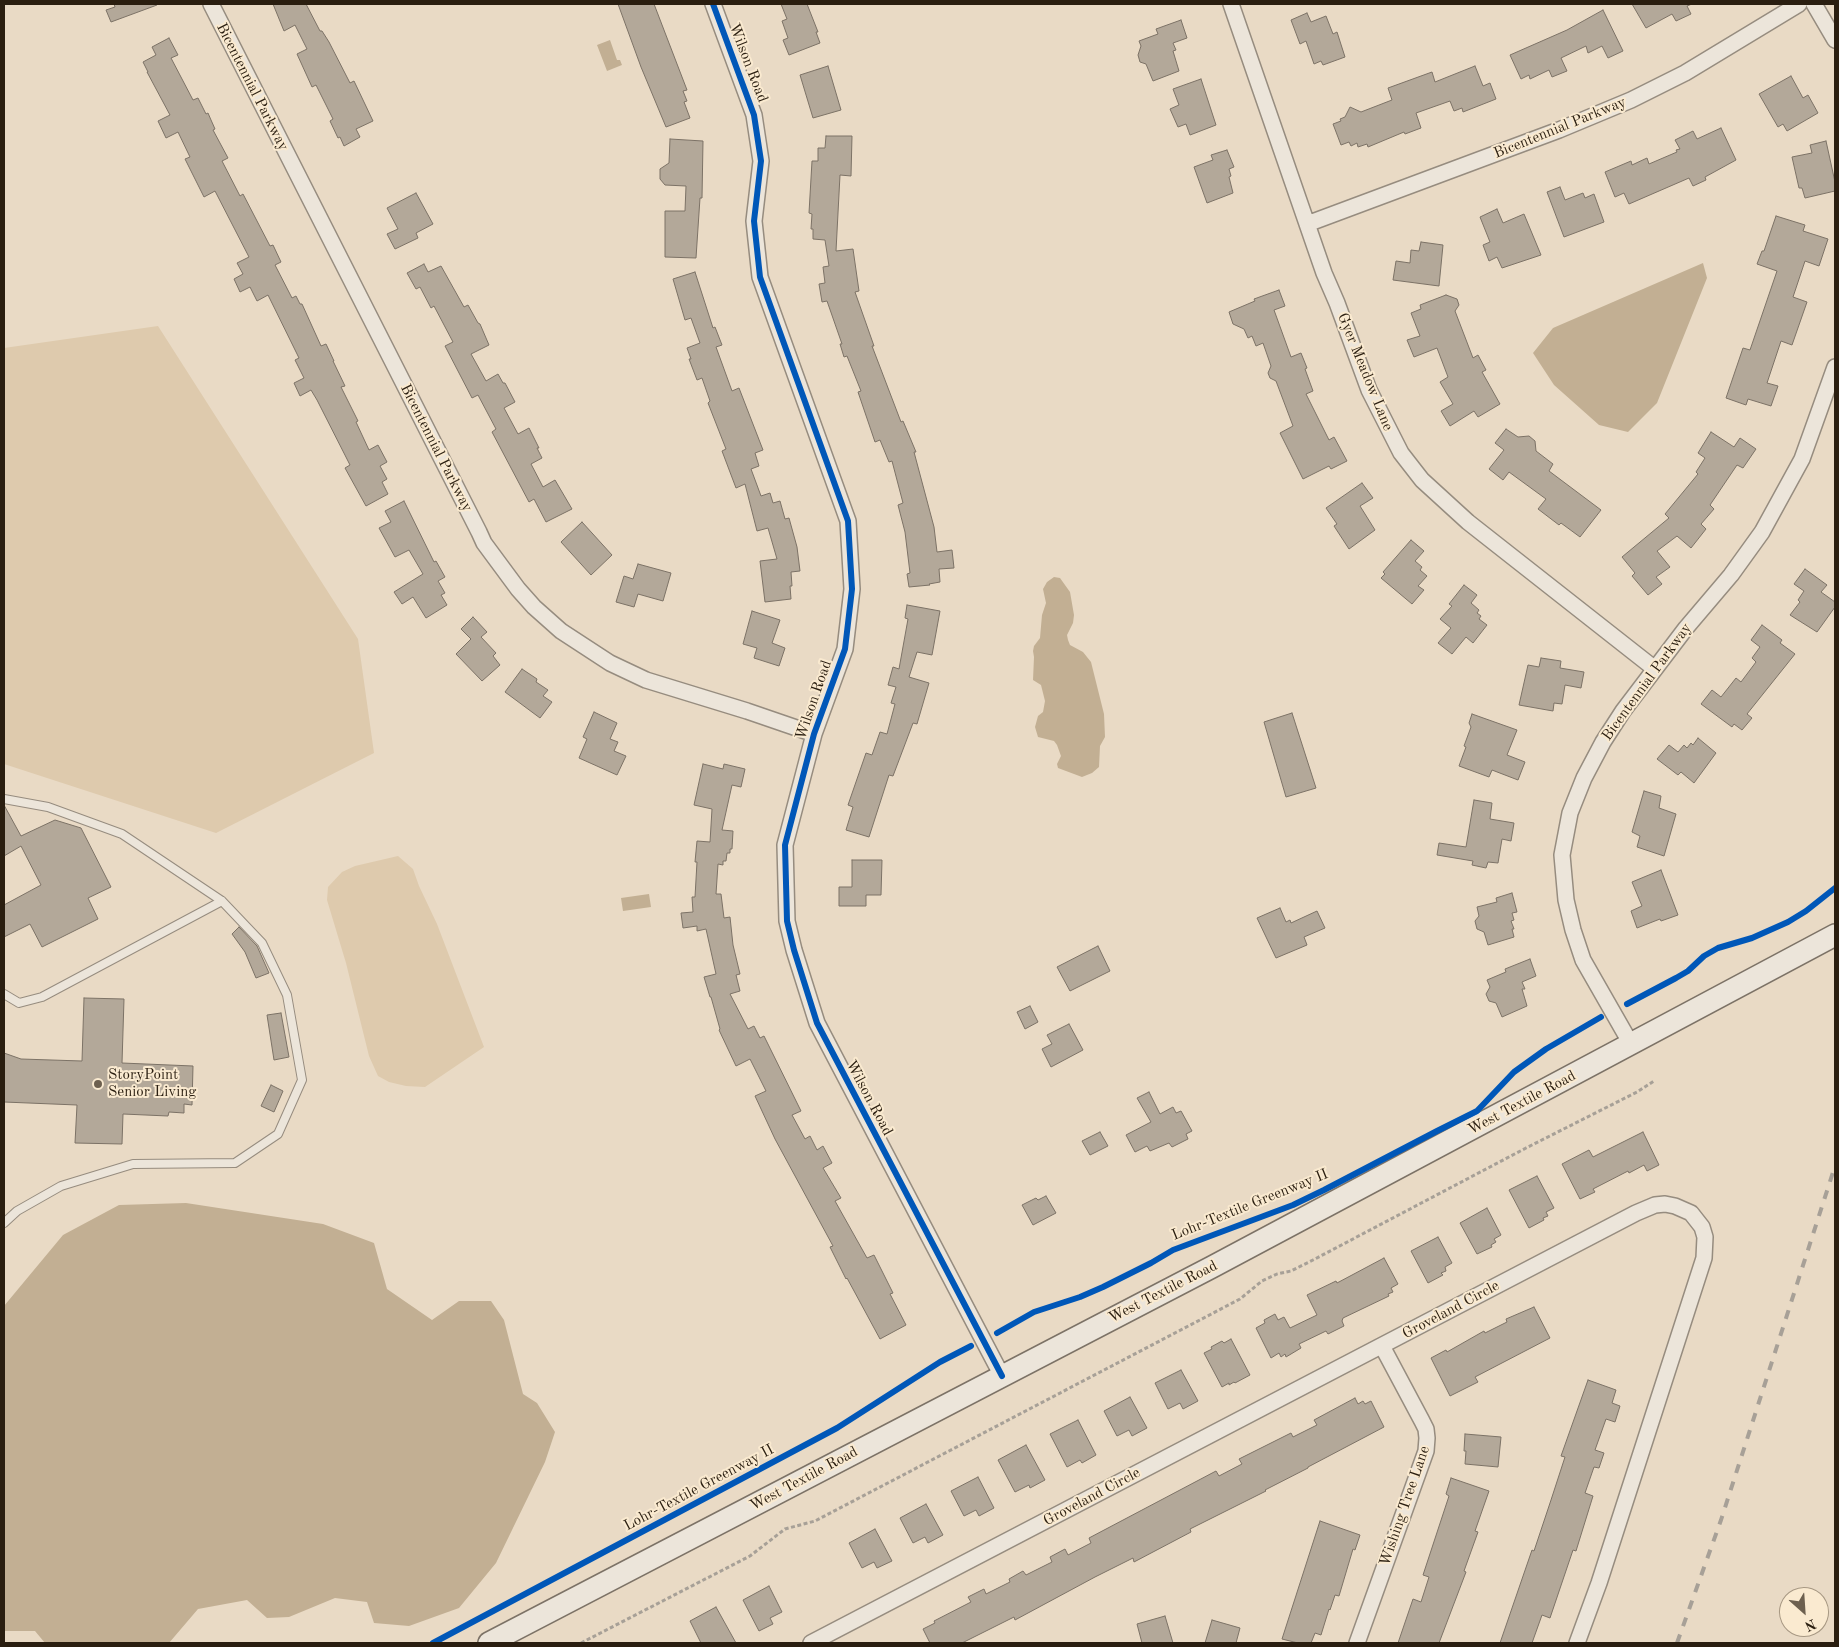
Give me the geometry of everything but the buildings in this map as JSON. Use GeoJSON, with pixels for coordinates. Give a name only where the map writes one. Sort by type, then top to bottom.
{"type":"FeatureCollection","features":[{"type":"Feature","properties":{"kind":"main road","name":"West Textile Road"},"geometry":{"type":"LineString","coordinates":[[489,1643],[1212,1267],[1835,935]]}},
{"type":"Feature","properties":{"kind":"street","name":"Bicentennial Parkway"},"geometry":{"type":"LineString","coordinates":[[211,4],[482,538],[518,589],[534,607],[561,631],[610,662],[646,680],[814,734]]}},
{"type":"Feature","properties":{"kind":"street","name":"Wilson Road"},"geometry":{"type":"LineString","coordinates":[[713,4],[754,115],[760,161],[754,221],[760,277],[848,521],[852,589],[845,649],[814,734],[785,845],[787,921],[817,1023],[1002,1376]]}},
{"type":"Feature","properties":{"kind":"street","name":"Gyer Meadow Lane"},"geometry":{"type":"LineString","coordinates":[[1231,4],[1324,274],[1337,303],[1369,390],[1401,454],[1422,480],[1468,522],[1655,669]]}},
{"type":"Feature","properties":{"kind":"street","name":"Bicentennial Parkway"},"geometry":{"type":"LineString","coordinates":[[1307,224],[1559,130],[1631,100],[1685,72],[1800,4]]}},
{"type":"Feature","properties":{"kind":"street"},"geometry":{"type":"LineString","coordinates":[[1814,4],[1835,40]]}},
{"type":"Feature","properties":{"kind":"street","name":"Bicentennial Parkway"},"geometry":{"type":"LineString","coordinates":[[1631,1044],[1583,960],[1573,930],[1566,900],[1562,855],[1570,813],[1584,778],[1603,742],[1623,711],[1686,628],[1731,575],[1762,532],[1802,459],[1835,367]]}},
{"type":"Feature","properties":{"kind":"street","name":"Groveland Circle"},"geometry":{"type":"LineString","coordinates":[[811,1643],[1646,1209],[1665,1204],[1691,1213],[1702,1227],[1706,1247],[1704,1258],[1599,1583],[1577,1643]]}},
{"type":"Feature","properties":{"kind":"street","name":"Wishing Tree Lane"},"geometry":{"type":"LineString","coordinates":[[1357,1643],[1426,1451],[1426,1429],[1382,1346]]}},
{"type":"Feature","properties":{"kind":"lane"},"geometry":{"type":"LineString","coordinates":[[4,799],[48,807],[122,834],[222,901],[262,943],[287,995],[302,1080],[278,1134],[235,1163],[133,1164],[61,1186],[17,1211],[4,1223]]}},
{"type":"Feature","properties":{"kind":"lane"},"geometry":{"type":"LineString","coordinates":[[4,994],[19,1003],[42,997],[222,901]]}},
{"type":"Feature","properties":{"kind":"path"},"geometry":{"type":"LineString","coordinates":[[581,1643],[750,1556],[785,1528],[815,1521],[1248,1294],[1262,1281],[1277,1274],[1292,1271],[1637,1092],[1654,1081]]}},
{"type":"Feature","properties":{"kind":"shaded area"},"geometry":{"type":"Polygon","coordinates":[[[610,40],[617,60],[620,60],[622,65],[607,71],[597,45],[610,40]]]}},
{"type":"Feature","properties":{"kind":"shaded area"},"geometry":{"type":"Polygon","coordinates":[[[1703,263],[1707,278],[1657,403],[1628,432],[1599,425],[1554,385],[1533,353],[1553,328],[1703,263]]]}},
{"type":"Feature","properties":{"kind":"shaded area"},"geometry":{"type":"Polygon","coordinates":[[[158,326],[358,639],[374,753],[216,833],[4,764],[4,348],[158,326]]]}},
{"type":"Feature","properties":{"kind":"shaded area"},"geometry":{"type":"Polygon","coordinates":[[[1054,577],[1060,578],[1070,592],[1074,615],[1073,623],[1067,635],[1068,640],[1070,645],[1083,652],[1091,662],[1104,714],[1105,737],[1100,746],[1099,767],[1092,773],[1082,777],[1058,768],[1057,764],[1061,756],[1057,745],[1054,741],[1038,737],[1035,727],[1038,716],[1043,712],[1045,701],[1041,685],[1033,680],[1033,651],[1040,638],[1042,615],[1046,603],[1043,589],[1047,582],[1054,577]]]}},
{"type":"Feature","properties":{"kind":"shaded area"},"geometry":{"type":"Polygon","coordinates":[[[398,856],[413,869],[437,924],[484,1047],[425,1087],[406,1086],[389,1082],[378,1076],[369,1056],[346,963],[327,900],[328,887],[342,872],[355,866],[398,856]]]}},
{"type":"Feature","properties":{"kind":"shaded area"},"geometry":{"type":"Polygon","coordinates":[[[649,894],[651,907],[623,911],[621,898],[649,894]]]}},
{"type":"Feature","properties":{"kind":"shaded area"},"geometry":{"type":"Polygon","coordinates":[[[186,1203],[323,1224],[374,1243],[387,1289],[432,1320],[459,1301],[491,1301],[504,1320],[523,1394],[537,1403],[555,1432],[545,1462],[496,1563],[459,1608],[409,1626],[374,1623],[367,1602],[335,1598],[289,1617],[267,1618],[247,1600],[198,1609],[169,1643],[45,1643],[35,1631],[4,1631],[4,1306],[63,1235],[119,1205],[186,1203]]]}},
{"type":"Feature","properties":{"kind":"railway"},"geometry":{"type":"LineString","coordinates":[[1677,1643],[1721,1520],[1835,1166]]}},
{"type":"Feature","properties":{"kind":"cycle path"},"geometry":{"type":"LineString","coordinates":[[713,4],[754,115],[761,161],[754,221],[760,277],[848,521],[852,589],[845,649],[814,734],[785,845],[787,921],[817,1023],[1002,1376]]}},
{"type":"Feature","properties":{"kind":"cycle path"},"geometry":{"type":"LineString","coordinates":[[1627,1004],[1688,971],[1704,956],[1718,948],[1752,938],[1788,922],[1806,911],[1835,888]]}},
{"type":"Feature","properties":{"kind":"cycle path","name":"Lohr-Textile Greenway II"},"geometry":{"type":"LineString","coordinates":[[997,1333],[1034,1312],[1080,1297],[1103,1287],[1173,1250],[1293,1205],[1477,1111],[1514,1072],[1546,1049],[1601,1017]]}},
{"type":"Feature","properties":{"kind":"cycle path","name":"Lohr-Textile Greenway II"},"geometry":{"type":"LineString","coordinates":[[433,1643],[837,1428],[940,1362],[971,1346]]}},
{"type":"Feature","properties":{"kind":"place","name":"StoryPoint Senior Living"},"geometry":{"type":"Point","coordinates":[98,1084]}}]}
